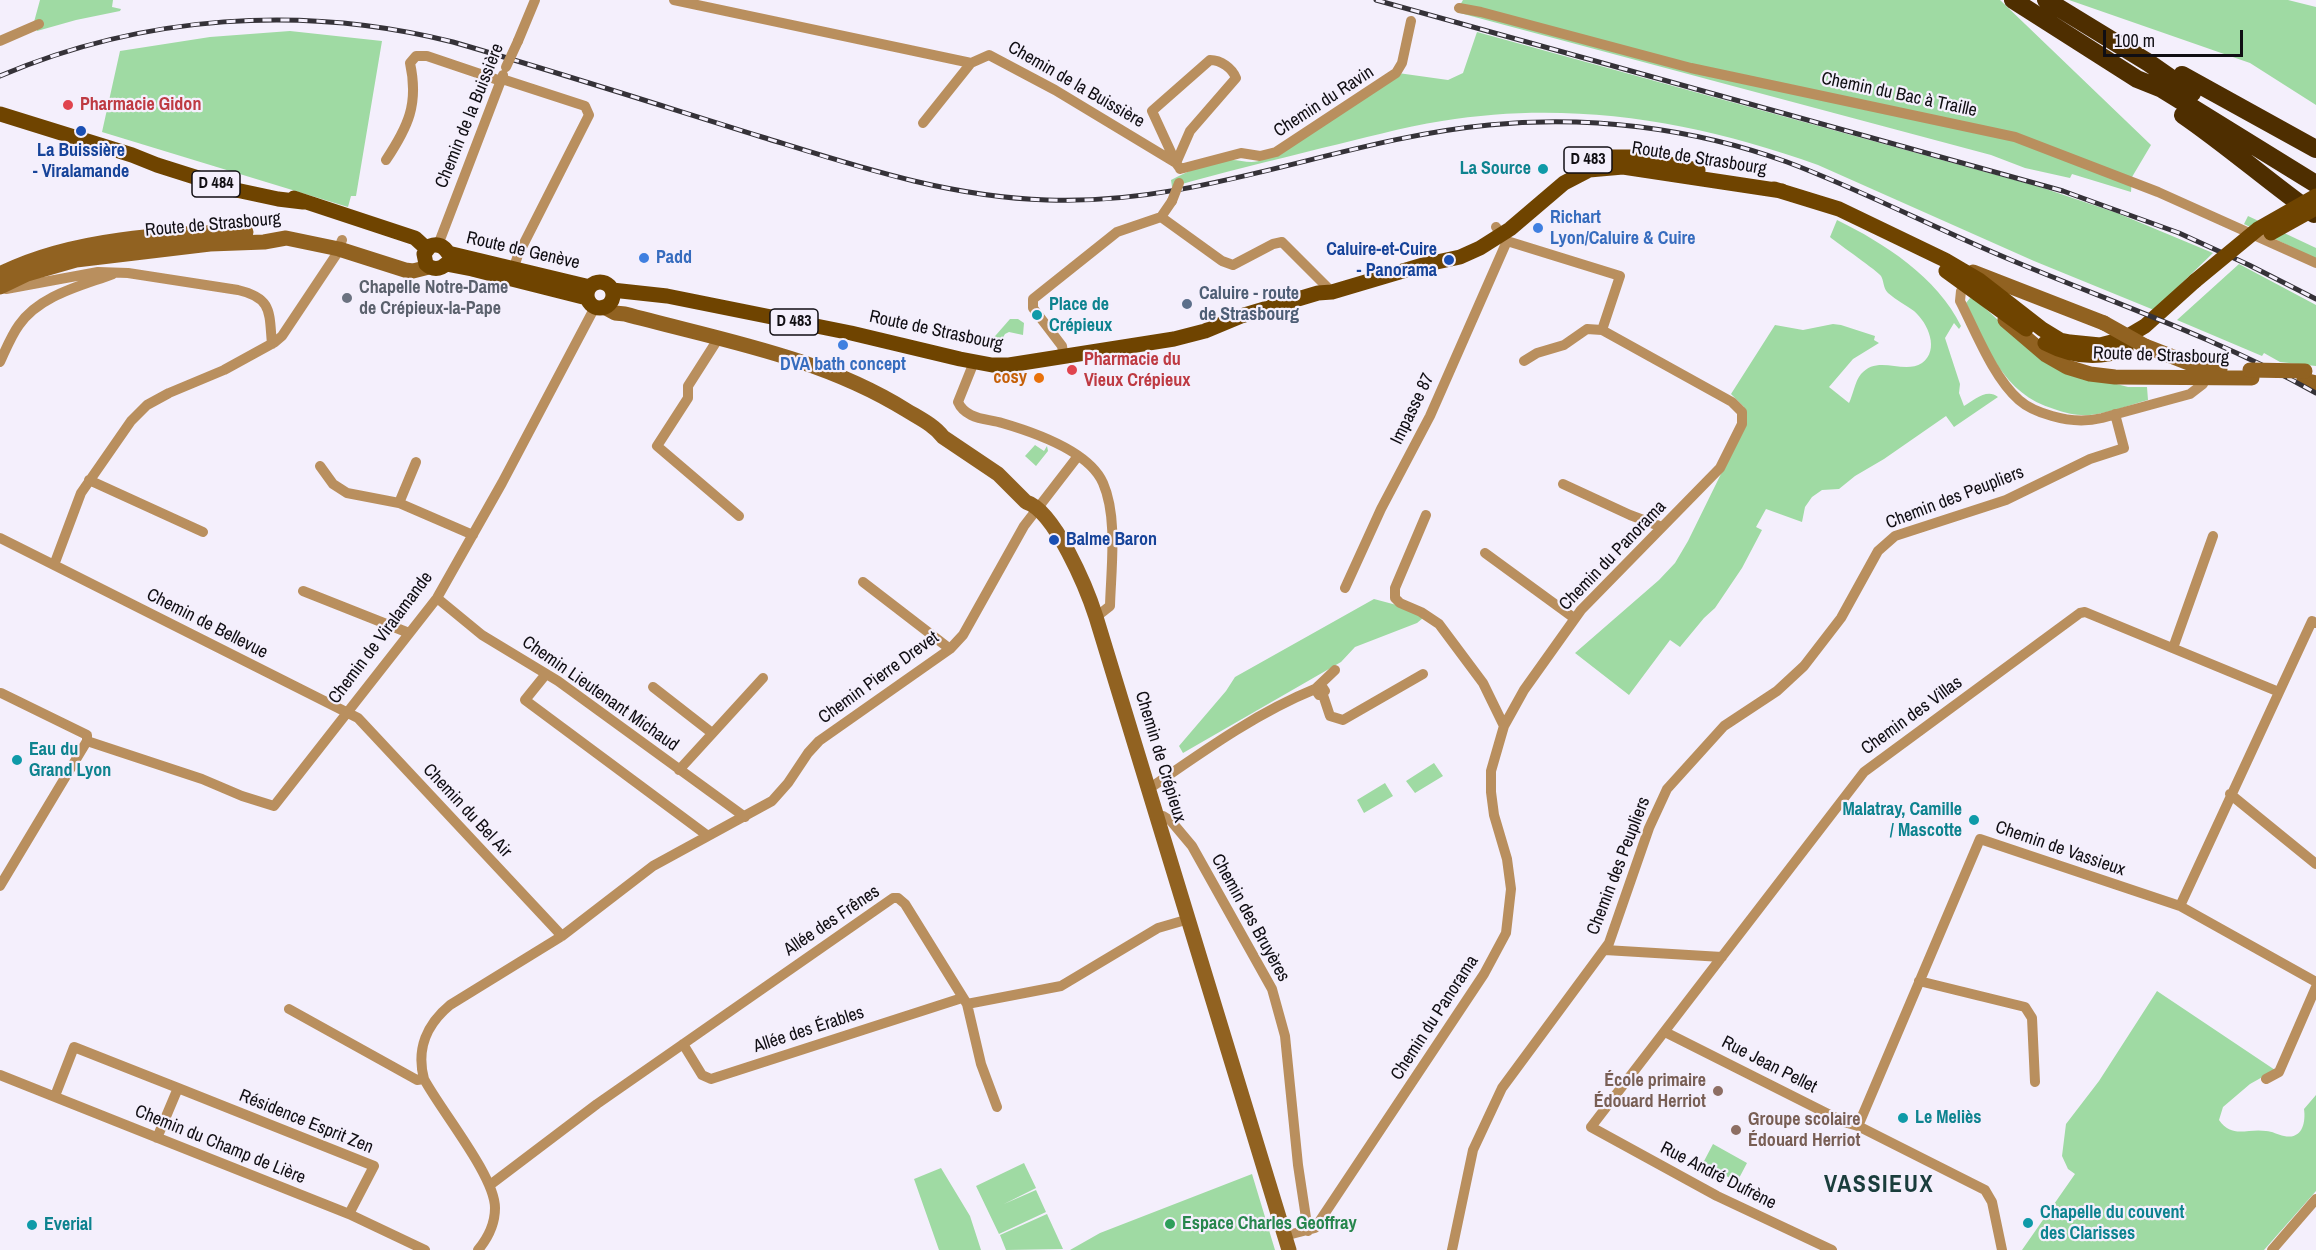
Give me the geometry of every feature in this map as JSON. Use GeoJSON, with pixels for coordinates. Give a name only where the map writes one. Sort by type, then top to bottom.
{"type":"FeatureCollection","features":[{"type":"Feature","properties":{"kind":"highway"},"geometry":{"type":"LineString","coordinates":[[2013,0],[2137,78],[2162,89],[2316,184]]}},
{"type":"Feature","properties":{"kind":"highway"},"geometry":{"type":"LineString","coordinates":[[2046,0],[2316,170]]}},
{"type":"Feature","properties":{"kind":"highway"},"geometry":{"type":"LineString","coordinates":[[2149,63],[2178,73],[2316,149]]}},
{"type":"Feature","properties":{"kind":"highway"},"geometry":{"type":"LineString","coordinates":[[2137,78],[2158,98],[2224,144],[2275,187],[2316,216]]}},
{"type":"Feature","properties":{"kind":"main road","name":"Route de Genève"},"geometry":{"type":"LineString","coordinates":[[0,114],[132,154],[159,158],[279,191],[303,202],[416,238],[435,256],[472,269],[600,298]]}},
{"type":"Feature","properties":{"kind":"main road","name":"Route de Strasbourg"},"geometry":{"type":"LineString","coordinates":[[600,298],[667,296],[851,333],[974,362],[1009,365],[1064,358],[1174,339],[1318,293],[1332,292],[1470,253],[1502,234],[1563,183],[1580,173],[1600,168],[1623,167],[1782,191],[1839,209],[1904,242],[2104,323],[2145,346],[2208,373]]}},
{"type":"Feature","properties":{"kind":"main road"},"geometry":{"type":"LineString","coordinates":[[1945,260],[1979,280],[1991,297],[2044,342],[2063,351],[2091,356],[2118,352],[2137,344],[2151,334],[2199,284],[2258,229],[2316,196]]}},
{"type":"Feature","properties":{"kind":"main road"},"geometry":{"type":"LineString","coordinates":[[2199,284],[2260,240],[2316,208]]}},
{"type":"Feature","properties":{"kind":"main road","name":"Route de Strasbourg"},"geometry":{"type":"LineString","coordinates":[[0,274],[61,252],[154,237],[203,233],[274,232],[341,245],[413,271],[435,256]]}},
{"type":"Feature","properties":{"kind":"main road","name":"Route de Strasbourg"},"geometry":{"type":"LineString","coordinates":[[0,289],[27,274],[76,260],[140,251],[210,244],[264,242],[286,238],[341,245]]}},
{"type":"Feature","properties":{"kind":"main road","name":"Route de Strasbourg"},"geometry":{"type":"LineString","coordinates":[[1904,242],[1964,284],[1991,297],[2036,348],[2067,367],[2090,374],[2115,377],[2208,373],[2310,377]]}},
{"type":"Feature","properties":{"kind":"main road","name":"Route de Genève"},"geometry":{"type":"LineString","coordinates":[[435,256],[513,270],[600,298]]}},
{"type":"Feature","properties":{"kind":"main road","name":"Chemin de Crépieux"},"geometry":{"type":"LineString","coordinates":[[600,298],[615,313],[783,356],[845,377],[900,406],[938,430],[943,437],[998,474],[1048,521],[1073,560],[1096,616],[1286,1243]]}},
{"type":"Feature","properties":{"kind":"street","name":"Chemin de la Buissière"},"geometry":{"type":"LineString","coordinates":[[435,256],[506,67],[535,0]]}},
{"type":"Feature","properties":{"kind":"street","name":"Chemin de la Buissière"},"geometry":{"type":"LineString","coordinates":[[674,0],[971,63],[989,55],[1055,90],[1178,166]]}},
{"type":"Feature","properties":{"kind":"street","name":"Chemin du Bac à Traille"},"geometry":{"type":"LineString","coordinates":[[1459,8],[1482,12],[1690,68],[2015,137],[2158,192],[2316,263]]}},
{"type":"Feature","properties":{"kind":"street","name":"Chemin du Ravin"},"geometry":{"type":"LineString","coordinates":[[1178,166],[1241,153],[1260,156],[1276,152],[1396,73],[1402,63],[1411,21]]}},
{"type":"Feature","properties":{"kind":"street"},"geometry":{"type":"LineString","coordinates":[[0,41],[39,24]]}},
{"type":"Feature","properties":{"kind":"street"},"geometry":{"type":"LineString","coordinates":[[386,160],[407,126],[412,107],[414,80],[410,63],[416,56],[428,56],[585,106],[589,115],[518,255],[513,270]]}},
{"type":"Feature","properties":{"kind":"street"},"geometry":{"type":"LineString","coordinates":[[1064,358],[1062,346],[1033,308],[1033,298],[1117,232],[1161,217],[1172,201],[1181,174],[1152,111],[1210,60],[1217,60],[1233,70],[1236,78],[1190,131],[1178,166]]}},
{"type":"Feature","properties":{"kind":"street"},"geometry":{"type":"LineString","coordinates":[[923,123],[971,63]]}},
{"type":"Feature","properties":{"kind":"street"},"geometry":{"type":"LineString","coordinates":[[1161,217],[1222,261],[1233,265],[1273,244],[1282,242],[1332,292]]}},
{"type":"Feature","properties":{"kind":"street"},"geometry":{"type":"LineString","coordinates":[[1502,234],[1620,276],[1602,330],[1587,329],[1564,345],[1538,353],[1524,361]]}},
{"type":"Feature","properties":{"kind":"street","name":"Impasse 87"},"geometry":{"type":"LineString","coordinates":[[1345,588],[1381,509],[1430,416],[1502,234]]}},
{"type":"Feature","properties":{"kind":"street"},"geometry":{"type":"LineString","coordinates":[[54,565],[81,493],[131,421],[147,405],[169,393],[224,370],[272,344],[282,336],[341,245]]}},
{"type":"Feature","properties":{"kind":"street"},"geometry":{"type":"LineString","coordinates":[[0,289],[98,272],[128,273],[251,293],[260,298],[269,310],[272,344]]}},
{"type":"Feature","properties":{"kind":"street"},"geometry":{"type":"LineString","coordinates":[[0,362],[20,323],[41,305],[60,294],[114,274]]}},
{"type":"Feature","properties":{"kind":"street"},"geometry":{"type":"LineString","coordinates":[[1964,284],[1959,296],[1960,301],[1995,369],[2019,401],[2045,414],[2075,421],[2088,421],[2182,398],[2198,389],[2208,373]]}},
{"type":"Feature","properties":{"kind":"street","name":"Chemin de Viralamande"},"geometry":{"type":"LineString","coordinates":[[1,693],[87,735],[87,741],[202,779],[242,796],[274,806],[346,711],[437,598],[600,298]]}},
{"type":"Feature","properties":{"kind":"street","name":"Chemin du Panorama"},"geometry":{"type":"LineString","coordinates":[[1308,1231],[1315,1228],[1367,1151],[1484,974],[1503,941],[1509,920],[1511,889],[1507,859],[1494,815],[1491,781],[1496,748],[1504,726],[1524,690],[1574,618],[1720,468],[1742,424],[1742,412],[1732,402],[1602,330]]}},
{"type":"Feature","properties":{"kind":"street"},"geometry":{"type":"LineString","coordinates":[[718,339],[688,386],[688,398],[657,446],[739,516]]}},
{"type":"Feature","properties":{"kind":"street"},"geometry":{"type":"LineString","coordinates":[[974,362],[958,402],[964,411],[980,418],[1027,430],[1089,463],[1102,481],[1109,509],[1112,540],[1110,606],[1096,616]]}},
{"type":"Feature","properties":{"kind":"street","name":"Chemin des Peupliers"},"geometry":{"type":"LineString","coordinates":[[1452,1250],[1473,1149],[1502,1088],[1605,950],[1613,935],[1649,828],[1670,784],[1724,726],[1777,691],[1804,666],[1841,618],[1883,545],[1895,536],[2006,500],[2090,459],[2124,448],[2115,414]]}},
{"type":"Feature","properties":{"kind":"street","name":"Chemin Pierre Drevet"},"geometry":{"type":"LineString","coordinates":[[478,1250],[493,1226],[495,1207],[490,1185],[424,1079],[421,1068],[421,1050],[427,1032],[439,1014],[562,936],[648,869],[772,801],[780,794],[819,741],[950,649],[963,635],[1035,507],[1078,456]]}},
{"type":"Feature","properties":{"kind":"street"},"geometry":{"type":"LineString","coordinates":[[399,503],[416,462]]}},
{"type":"Feature","properties":{"kind":"street"},"geometry":{"type":"LineString","coordinates":[[320,466],[333,484],[347,493],[399,503],[472,535]]}},
{"type":"Feature","properties":{"kind":"street"},"geometry":{"type":"LineString","coordinates":[[89,480],[203,532]]}},
{"type":"Feature","properties":{"kind":"street"},"geometry":{"type":"LineString","coordinates":[[1563,484],[1662,527]]}},
{"type":"Feature","properties":{"kind":"street"},"geometry":{"type":"LineString","coordinates":[[1426,515],[1395,588],[1395,598],[1439,624],[1483,683],[1504,726]]}},
{"type":"Feature","properties":{"kind":"street"},"geometry":{"type":"LineString","coordinates":[[2173,648],[2213,536]]}},
{"type":"Feature","properties":{"kind":"street","name":"Chemin de Bellevue"},"geometry":{"type":"LineString","coordinates":[[0,538],[346,711]]}},
{"type":"Feature","properties":{"kind":"street"},"geometry":{"type":"LineString","coordinates":[[1485,553],[1574,618]]}},
{"type":"Feature","properties":{"kind":"street"},"geometry":{"type":"LineString","coordinates":[[863,582],[950,649]]}},
{"type":"Feature","properties":{"kind":"street"},"geometry":{"type":"LineString","coordinates":[[303,591],[409,633]]}},
{"type":"Feature","properties":{"kind":"street","name":"Chemin Lieutenant Michaud"},"geometry":{"type":"LineString","coordinates":[[437,598],[482,635],[546,674],[745,817]]}},
{"type":"Feature","properties":{"kind":"street","name":"Chemin des Villas"},"geometry":{"type":"LineString","coordinates":[[1591,1127],[1864,772],[2080,613],[2085,612],[2279,692]]}},
{"type":"Feature","properties":{"kind":"street"},"geometry":{"type":"LineString","coordinates":[[2316,623],[2312,621],[2180,906],[2316,982]]}},
{"type":"Feature","properties":{"kind":"street"},"geometry":{"type":"LineString","coordinates":[[1150,788],[1208,748],[1271,711],[1320,690],[1335,670]]}},
{"type":"Feature","properties":{"kind":"street"},"geometry":{"type":"LineString","coordinates":[[546,674],[525,700],[708,836]]}},
{"type":"Feature","properties":{"kind":"street"},"geometry":{"type":"LineString","coordinates":[[1320,690],[1329,716],[1343,720],[1423,674]]}},
{"type":"Feature","properties":{"kind":"street"},"geometry":{"type":"LineString","coordinates":[[679,770],[763,678]]}},
{"type":"Feature","properties":{"kind":"street"},"geometry":{"type":"LineString","coordinates":[[653,687],[712,733]]}},
{"type":"Feature","properties":{"kind":"street","name":"Chemin du Bel Air"},"geometry":{"type":"LineString","coordinates":[[346,711],[358,718],[562,936]]}},
{"type":"Feature","properties":{"kind":"street"},"geometry":{"type":"LineString","coordinates":[[0,886],[87,741]]}},
{"type":"Feature","properties":{"kind":"street"},"geometry":{"type":"LineString","coordinates":[[2230,794],[2316,864]]}},
{"type":"Feature","properties":{"kind":"street","name":"Chemin des Bruyères"},"geometry":{"type":"LineString","coordinates":[[1158,816],[1171,821],[1191,846],[1272,988],[1285,1036],[1298,1165],[1308,1231]]}},
{"type":"Feature","properties":{"kind":"street","name":"Chemin de Vassieux"},"geometry":{"type":"LineString","coordinates":[[1858,1126],[1980,839],[2180,906]]}},
{"type":"Feature","properties":{"kind":"street","name":"Allée des Frênes"},"geometry":{"type":"LineString","coordinates":[[490,1185],[602,1101],[893,898],[898,898],[904,904],[964,1001]]}},
{"type":"Feature","properties":{"kind":"street"},"geometry":{"type":"LineString","coordinates":[[997,1107],[981,1064],[964,1001],[1061,986],[1158,928],[1189,919]]}},
{"type":"Feature","properties":{"kind":"street"},"geometry":{"type":"LineString","coordinates":[[1605,950],[1722,957]]}},
{"type":"Feature","properties":{"kind":"street"},"geometry":{"type":"LineString","coordinates":[[1919,981],[2025,1006],[2032,1018],[2035,1082]]}},
{"type":"Feature","properties":{"kind":"street"},"geometry":{"type":"LineString","coordinates":[[2266,1079],[2279,1072],[2316,987]]}},
{"type":"Feature","properties":{"kind":"street","name":"Allée des Érables"},"geometry":{"type":"LineString","coordinates":[[683,1044],[702,1075],[711,1079],[964,1001]]}},
{"type":"Feature","properties":{"kind":"street"},"geometry":{"type":"LineString","coordinates":[[289,1009],[417,1080],[424,1079]]}},
{"type":"Feature","properties":{"kind":"street","name":"Rue Jean Pellet"},"geometry":{"type":"LineString","coordinates":[[1665,1032],[1844,1122],[1858,1126]]}},
{"type":"Feature","properties":{"kind":"street","name":"Résidence Esprit Zen"},"geometry":{"type":"LineString","coordinates":[[55,1096],[74,1047],[374,1166],[349,1214]]}},
{"type":"Feature","properties":{"kind":"street","name":"Chemin du Champ de Lière"},"geometry":{"type":"LineString","coordinates":[[0,1075],[349,1214],[426,1250]]}},
{"type":"Feature","properties":{"kind":"street"},"geometry":{"type":"LineString","coordinates":[[157,1138],[178,1088]]}},
{"type":"Feature","properties":{"kind":"street"},"geometry":{"type":"LineString","coordinates":[[1858,1126],[1985,1190],[1992,1202],[2002,1250]]}},
{"type":"Feature","properties":{"kind":"street","name":"Rue André Dufrène"},"geometry":{"type":"LineString","coordinates":[[1591,1127],[1717,1196],[1832,1250]]}},
{"type":"Feature","properties":{"kind":"street"},"geometry":{"type":"LineString","coordinates":[[2272,1250],[2316,1199]]}},
{"type":"Feature","properties":{"kind":"street"},"geometry":{"type":"LineString","coordinates":[[1286,1243],[1308,1231]]}},
{"type":"Feature","properties":{"kind":"green space"},"geometry":{"type":"Polygon","coordinates":[[[40,0],[113,0],[112,7],[121,9],[37,31],[34,22],[40,0]]]}},
{"type":"Feature","properties":{"kind":"green space"},"geometry":{"type":"Polygon","coordinates":[[[1463,0],[2000,0],[2151,145],[2132,177],[2131,192],[2072,174],[2070,178],[2025,168],[1991,155],[1456,12],[1463,0]]]}},
{"type":"Feature","properties":{"kind":"green space"},"geometry":{"type":"Polygon","coordinates":[[[2069,0],[2288,0],[2316,7],[2316,105],[2250,63],[2069,0]]]}},
{"type":"Feature","properties":{"kind":"green space"},"geometry":{"type":"Polygon","coordinates":[[[290,31],[382,41],[356,196],[351,196],[348,207],[102,132],[120,51],[210,37],[290,31]]]}},
{"type":"Feature","properties":{"kind":"green space"},"geometry":{"type":"Polygon","coordinates":[[[1477,32],[2040,187],[2117,213],[2213,253],[2154,310],[2034,261],[1818,165],[1726,137],[1679,126],[1586,114],[1490,115],[1442,121],[1322,148],[1172,187],[1171,180],[1208,164],[1223,160],[1251,162],[1264,159],[1398,73],[1448,80],[1463,73],[1477,32]]]}},
{"type":"Feature","properties":{"kind":"green space"},"geometry":{"type":"Polygon","coordinates":[[[2248,216],[2316,248],[2316,259],[2244,224],[2248,216]]]}},
{"type":"Feature","properties":{"kind":"green space"},"geometry":{"type":"Polygon","coordinates":[[[1837,220],[1873,239],[1908,263],[1924,277],[1951,308],[1961,326],[1959,329],[1954,323],[1945,338],[1960,384],[1959,393],[1964,406],[1985,394],[1998,397],[1954,427],[1946,416],[1839,489],[1822,490],[1812,497],[1805,507],[1802,522],[1766,509],[1756,527],[1762,530],[1742,568],[1715,608],[1680,647],[1670,640],[1629,695],[1575,653],[1659,580],[1675,563],[1747,421],[1744,407],[1731,394],[1775,325],[1803,330],[1833,324],[1875,336],[1874,340],[1879,343],[1853,359],[1829,387],[1849,403],[1859,377],[1868,368],[1883,365],[1915,366],[1927,358],[1931,344],[1924,322],[1914,311],[1888,293],[1879,273],[1830,237],[1837,220]]]}},
{"type":"Feature","properties":{"kind":"green space"},"geometry":{"type":"Polygon","coordinates":[[[2239,264],[2316,305],[2316,366],[2280,362],[2264,353],[2262,356],[2177,320],[2239,264]]]}},
{"type":"Feature","properties":{"kind":"green space"},"geometry":{"type":"Polygon","coordinates":[[[1970,298],[1975,299],[2021,341],[2105,381],[2128,387],[2147,387],[2148,400],[2104,413],[2085,415],[2063,412],[2036,402],[2009,380],[1999,367],[1966,303],[1970,298]]]}},
{"type":"Feature","properties":{"kind":"green space"},"geometry":{"type":"Polygon","coordinates":[[[1010,319],[1018,319],[1024,323],[1023,335],[1009,332],[1005,334],[998,346],[990,348],[989,343],[1010,319]]]}},
{"type":"Feature","properties":{"kind":"green space"},"geometry":{"type":"Polygon","coordinates":[[[1035,445],[1044,451],[1047,446],[1048,451],[1036,466],[1025,456],[1035,445]]]}},
{"type":"Feature","properties":{"kind":"green space"},"geometry":{"type":"Polygon","coordinates":[[[1374,599],[1404,607],[1423,618],[1417,623],[1355,647],[1341,662],[1183,753],[1179,746],[1226,691],[1235,677],[1374,599]]]}},
{"type":"Feature","properties":{"kind":"green space"},"geometry":{"type":"Polygon","coordinates":[[[1434,763],[1443,776],[1415,793],[1406,781],[1434,763]]]}},
{"type":"Feature","properties":{"kind":"green space"},"geometry":{"type":"Polygon","coordinates":[[[1385,783],[1393,796],[1364,813],[1357,800],[1385,783]]]}},
{"type":"Feature","properties":{"kind":"green space"},"geometry":{"type":"Polygon","coordinates":[[[2157,991],[2275,1070],[2250,1084],[2223,1107],[2219,1120],[2224,1126],[2240,1132],[2259,1130],[2290,1137],[2302,1129],[2304,1109],[2316,1095],[2316,1191],[2264,1250],[2022,1250],[2075,1174],[2068,1169],[2062,1156],[2066,1124],[2099,1081],[2157,991]]]}},
{"type":"Feature","properties":{"kind":"green space"},"geometry":{"type":"Polygon","coordinates":[[[1713,1144],[1747,1163],[1737,1182],[1703,1163],[1713,1144]]]}},
{"type":"Feature","properties":{"kind":"green space"},"geometry":{"type":"Polygon","coordinates":[[[1024,1163],[1036,1188],[1004,1204],[1036,1190],[1046,1212],[999,1234],[976,1186],[1024,1163]]]}},
{"type":"Feature","properties":{"kind":"green space"},"geometry":{"type":"Polygon","coordinates":[[[941,1168],[970,1216],[981,1250],[939,1250],[914,1179],[941,1168]]]}},
{"type":"Feature","properties":{"kind":"green space"},"geometry":{"type":"Polygon","coordinates":[[[1252,1174],[1275,1250],[1070,1250],[1100,1233],[1252,1174]]]}},
{"type":"Feature","properties":{"kind":"green space"},"geometry":{"type":"Polygon","coordinates":[[[1047,1214],[1063,1249],[1006,1250],[1000,1235],[1047,1214]]]}},
{"type":"Feature","properties":{"kind":"railway"},"geometry":{"type":"LineString","coordinates":[[1376,0],[2063,191],[2179,233],[2316,299]]}},
{"type":"Feature","properties":{"kind":"railway"},"geometry":{"type":"LineString","coordinates":[[0,76],[54,55],[167,28],[224,22],[281,20],[339,23],[396,30],[453,42],[832,159],[903,178],[974,193],[1047,200],[1104,199],[1160,193],[1215,183],[1379,143],[1434,132],[1489,125],[1565,122],[1640,127],[1715,140],[1816,173],[2011,260],[2242,355],[2316,393]]}},
{"type":"Feature","properties":{"kind":"place","name":"Pharmacie Gidon"},"geometry":{"type":"Point","coordinates":[68,105]}},
{"type":"Feature","properties":{"kind":"place","name":"La Buissière - Viralamande"},"geometry":{"type":"Point","coordinates":[81,131]}},
{"type":"Feature","properties":{"kind":"place","name":"La Source"},"geometry":{"type":"Point","coordinates":[1543,169]}},
{"type":"Feature","properties":{"kind":"place","name":"Richart Lyon/Caluire & Cuire"},"geometry":{"type":"Point","coordinates":[1538,228]}},
{"type":"Feature","properties":{"kind":"place","name":"Padd"},"geometry":{"type":"Point","coordinates":[644,258]}},
{"type":"Feature","properties":{"kind":"place","name":"Caluire-et-Cuire - Panorama"},"geometry":{"type":"Point","coordinates":[1449,260]}},
{"type":"Feature","properties":{"kind":"place","name":"Chapelle Notre-Dame de Crépieux-la-Pape"},"geometry":{"type":"Point","coordinates":[347,298]}},
{"type":"Feature","properties":{"kind":"place","name":"Caluire - route de Strasbourg"},"geometry":{"type":"Point","coordinates":[1187,304]}},
{"type":"Feature","properties":{"kind":"place","name":"Place de Crépieux"},"geometry":{"type":"Point","coordinates":[1037,315]}},
{"type":"Feature","properties":{"kind":"place","name":"DVA bath concept"},"geometry":{"type":"Point","coordinates":[843,345]}},
{"type":"Feature","properties":{"kind":"place","name":"Pharmacie du Vieux Crépieux"},"geometry":{"type":"Point","coordinates":[1072,370]}},
{"type":"Feature","properties":{"kind":"place","name":"cosy"},"geometry":{"type":"Point","coordinates":[1039,378]}},
{"type":"Feature","properties":{"kind":"place","name":"Balme Baron"},"geometry":{"type":"Point","coordinates":[1054,540]}},
{"type":"Feature","properties":{"kind":"place","name":"Eau du Grand Lyon"},"geometry":{"type":"Point","coordinates":[17,760]}},
{"type":"Feature","properties":{"kind":"place","name":"Malatray, Camille / Mascotte"},"geometry":{"type":"Point","coordinates":[1974,820]}},
{"type":"Feature","properties":{"kind":"place","name":"École primaire Édouard Herriot"},"geometry":{"type":"Point","coordinates":[1718,1091]}},
{"type":"Feature","properties":{"kind":"place","name":"Le Meliès"},"geometry":{"type":"Point","coordinates":[1903,1118]}},
{"type":"Feature","properties":{"kind":"place","name":"Groupe scolaire Édouard Herriot"},"geometry":{"type":"Point","coordinates":[1736,1130]}},
{"type":"Feature","properties":{"kind":"place","name":"Chapelle du couvent des Clarisses"},"geometry":{"type":"Point","coordinates":[2028,1223]}},
{"type":"Feature","properties":{"kind":"place","name":"Espace Charles Geoffray"},"geometry":{"type":"Point","coordinates":[1170,1224]}},
{"type":"Feature","properties":{"kind":"place","name":"Everial"},"geometry":{"type":"Point","coordinates":[32,1225]}},
{"type":"Feature","properties":{"kind":"district","name":"VASSIEUX"},"geometry":{"type":"Point","coordinates":[1879,1186]}}]}
